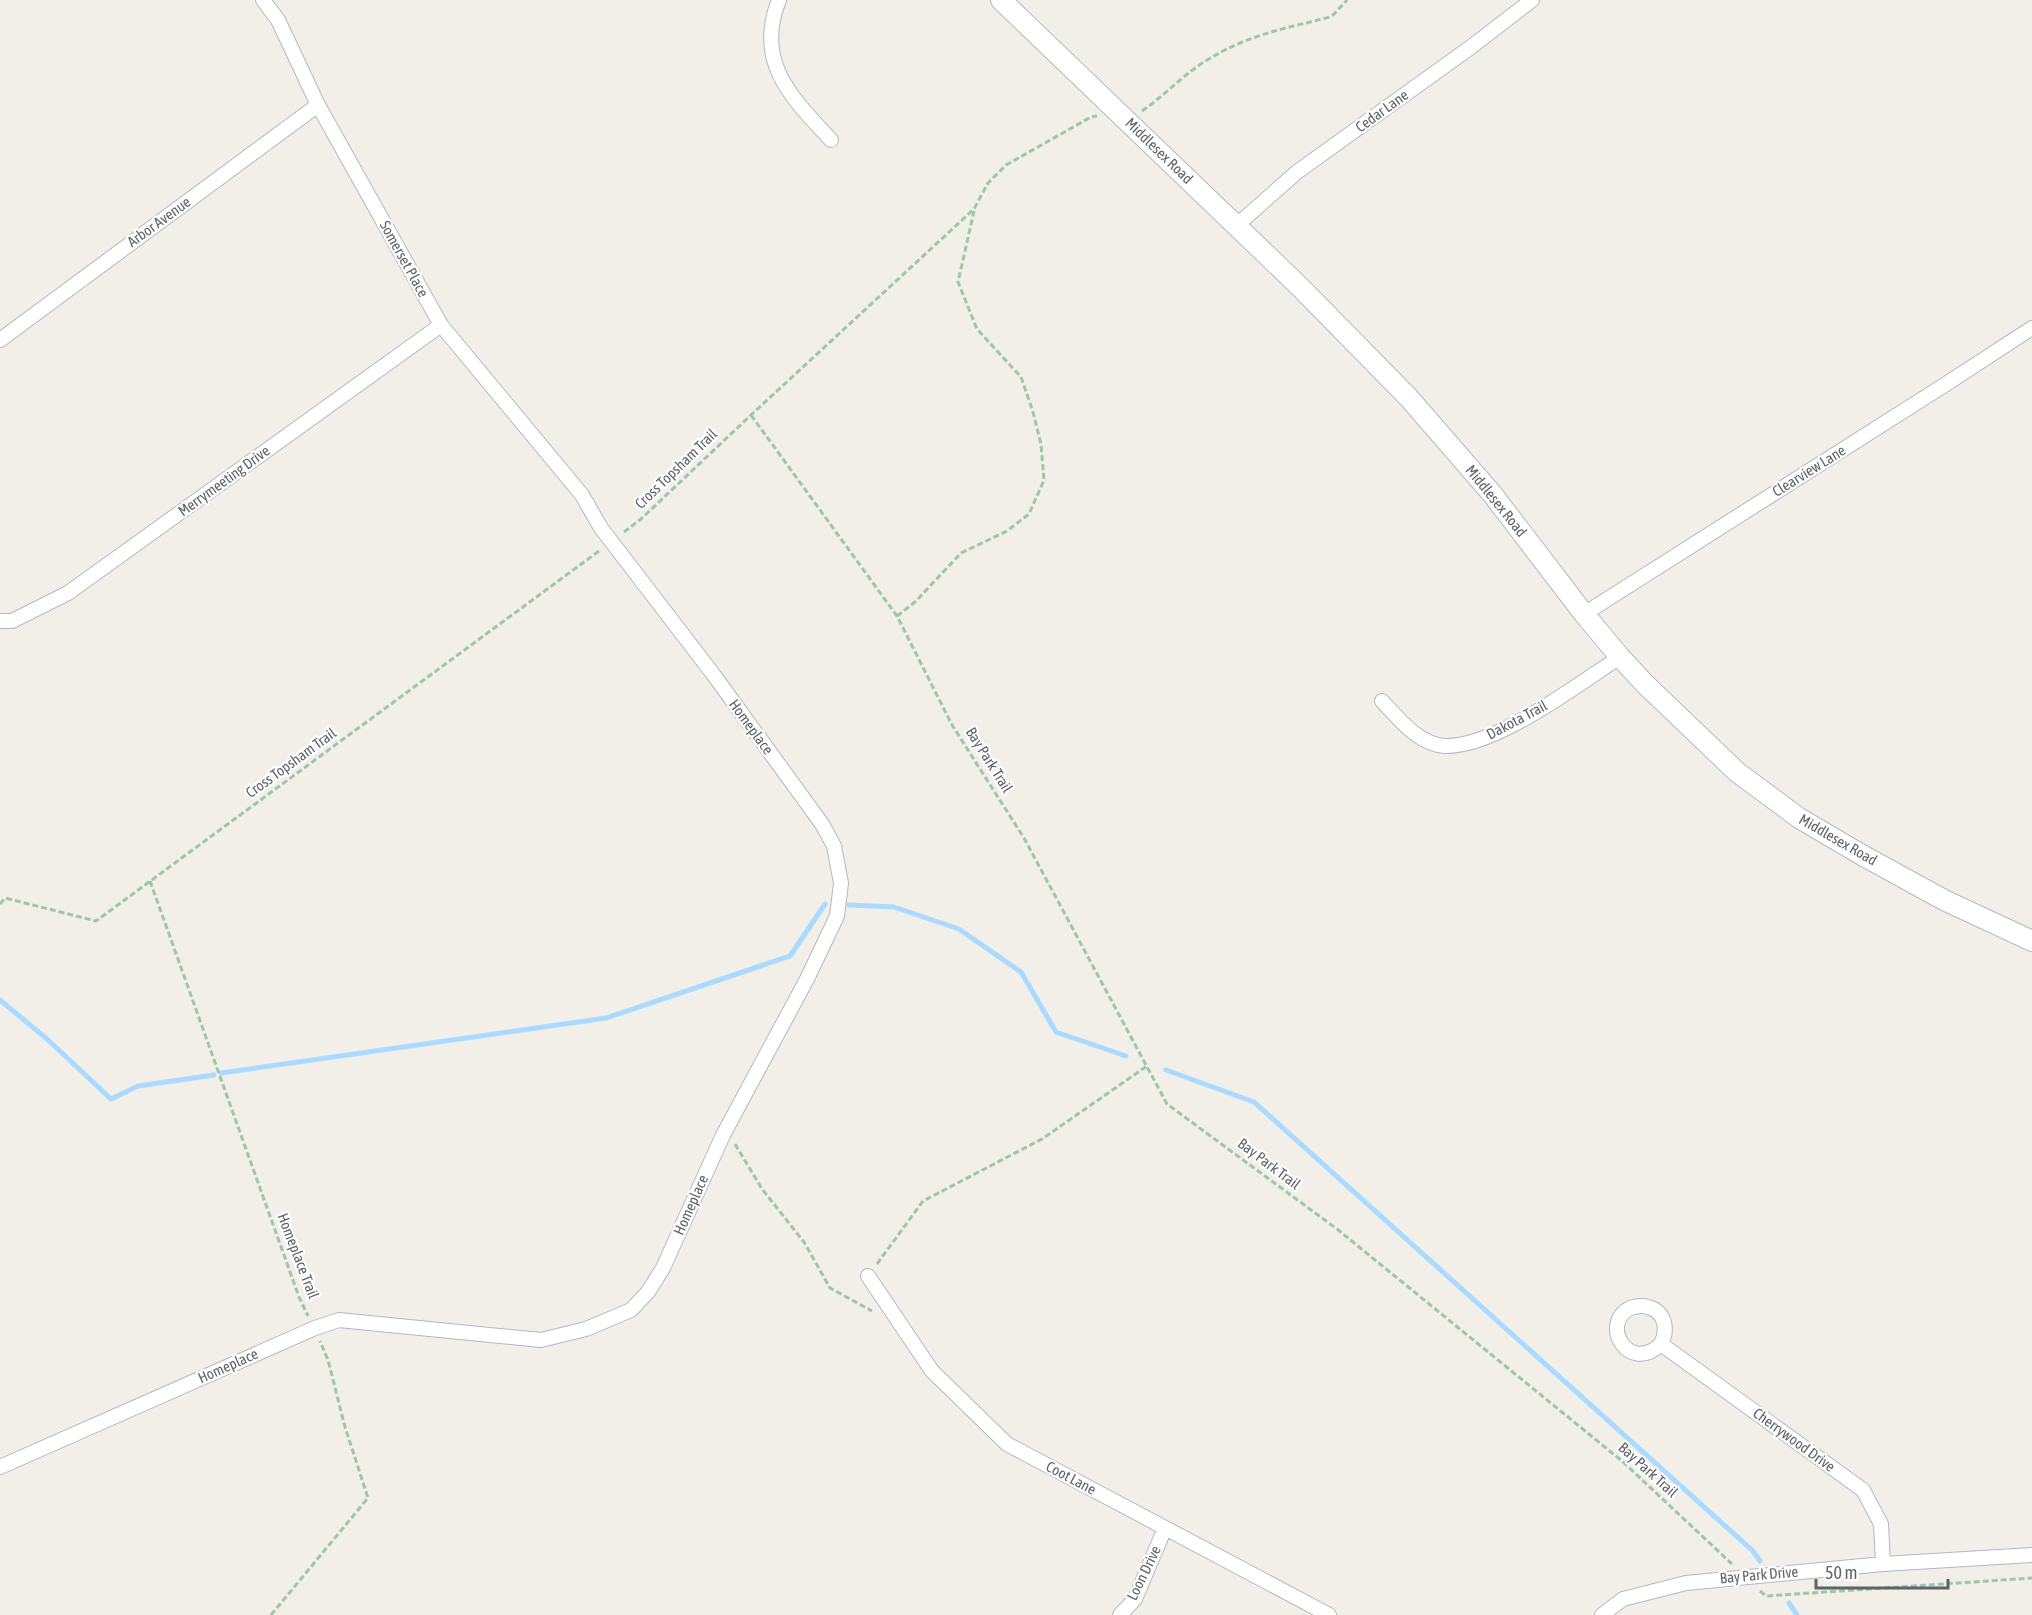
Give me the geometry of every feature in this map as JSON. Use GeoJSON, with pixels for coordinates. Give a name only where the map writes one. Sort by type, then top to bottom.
{"type":"FeatureCollection","features":[{"type":"Feature","properties":{"kind":"main road","name":"Middlesex Road"},"geometry":{"type":"LineString","coordinates":[[1001,0],[1299,286],[1409,398],[1493,495],[1584,614],[1620,657],[1737,772],[1799,818],[1944,900],[2032,941]]}},
{"type":"Feature","properties":{"kind":"street","name":"Somerset Place"},"geometry":{"type":"LineString","coordinates":[[263,0],[278,20],[318,105],[441,325],[582,495],[601,528]]}},
{"type":"Feature","properties":{"kind":"street"},"geometry":{"type":"LineString","coordinates":[[779,0],[771,20],[771,45],[780,80],[831,140]]}},
{"type":"Feature","properties":{"kind":"street","name":"Cedar Lane"},"geometry":{"type":"LineString","coordinates":[[1236,226],[1297,172],[1471,47],[1532,0]]}},
{"type":"Feature","properties":{"kind":"street","name":"Arbor Avenue"},"geometry":{"type":"LineString","coordinates":[[0,340],[318,105]]}},
{"type":"Feature","properties":{"kind":"street","name":"Merrymeeting Drive"},"geometry":{"type":"LineString","coordinates":[[0,621],[12,621],[68,593],[441,325]]}},
{"type":"Feature","properties":{"kind":"street","name":"Clearview Lane"},"geometry":{"type":"LineString","coordinates":[[1584,614],[2032,327]]}},
{"type":"Feature","properties":{"kind":"street","name":"Homeplace"},"geometry":{"type":"LineString","coordinates":[[0,1467],[315,1328],[339,1320],[541,1340],[586,1329],[631,1310],[648,1292],[663,1268],[726,1129],[807,979],[837,916],[841,883],[834,846],[822,824],[713,675],[601,528]]}},
{"type":"Feature","properties":{"kind":"street","name":"Dakota Trail"},"geometry":{"type":"LineString","coordinates":[[1382,701],[1411,731],[1431,742],[1444,746],[1478,741],[1549,704],[1620,657]]}},
{"type":"Feature","properties":{"kind":"street","name":"Coot Lane"},"geometry":{"type":"LineString","coordinates":[[868,1276],[932,1371],[1007,1444],[1329,1615]]}},
{"type":"Feature","properties":{"kind":"street","name":"Cherrywood Drive"},"geometry":{"type":"LineString","coordinates":[[1661,1344],[1863,1490],[1881,1524],[1883,1564]]}},
{"type":"Feature","properties":{"kind":"street","name":"Loon Drive"},"geometry":{"type":"LineString","coordinates":[[1120,1615],[1135,1599],[1165,1528]]}},
{"type":"Feature","properties":{"kind":"street","name":"Bay Park Drive"},"geometry":{"type":"LineString","coordinates":[[1602,1615],[1623,1599],[1686,1582],[1883,1564],[2032,1555]]}},
{"type":"Feature","properties":{"kind":"path","name":"Cross Topsham Trail"},"geometry":{"type":"LineString","coordinates":[[0,904],[5,898],[96,921],[641,519],[974,209],[988,183],[1006,165],[1091,117],[1140,112],[1162,98],[1203,63],[1245,39],[1330,16],[1347,0]]}},
{"type":"Feature","properties":{"kind":"path"},"geometry":{"type":"LineString","coordinates":[[897,616],[915,602],[961,553],[1007,531],[1029,514],[1044,480],[1041,444],[1021,377],[977,329],[958,282],[974,209]]}},
{"type":"Feature","properties":{"kind":"path","name":"Bay Park Trail"},"geometry":{"type":"LineString","coordinates":[[751,415],[897,616],[952,725],[1024,838],[1167,1104],[1337,1229],[1604,1446],[1766,1596],[2032,1578]]}},
{"type":"Feature","properties":{"kind":"path","name":"Homeplace Trail"},"geometry":{"type":"LineString","coordinates":[[150,881],[299,1297],[328,1360],[345,1428],[368,1498],[271,1615]]}},
{"type":"Feature","properties":{"kind":"path"},"geometry":{"type":"LineString","coordinates":[[868,1276],[923,1201],[1042,1139],[1147,1066]]}},
{"type":"Feature","properties":{"kind":"path"},"geometry":{"type":"LineString","coordinates":[[726,1129],[762,1189],[804,1242],[830,1288],[881,1316]]}},
{"type":"Feature","properties":{"kind":"waterway"},"geometry":{"type":"LineString","coordinates":[[221,1073],[606,1018],[790,956],[825,904]]}},
{"type":"Feature","properties":{"kind":"waterway"},"geometry":{"type":"LineString","coordinates":[[849,905],[894,907],[959,929],[1021,972],[1056,1032],[1126,1056]]}},
{"type":"Feature","properties":{"kind":"waterway"},"geometry":{"type":"LineString","coordinates":[[0,1000],[47,1039],[111,1099],[138,1086],[214,1075]]}},
{"type":"Feature","properties":{"kind":"waterway"},"geometry":{"type":"LineString","coordinates":[[1166,1070],[1254,1102],[1753,1551],[1760,1561]]}},
{"type":"Feature","properties":{"kind":"waterway"},"geometry":{"type":"LineString","coordinates":[[1789,1603],[1797,1615]]}}]}
